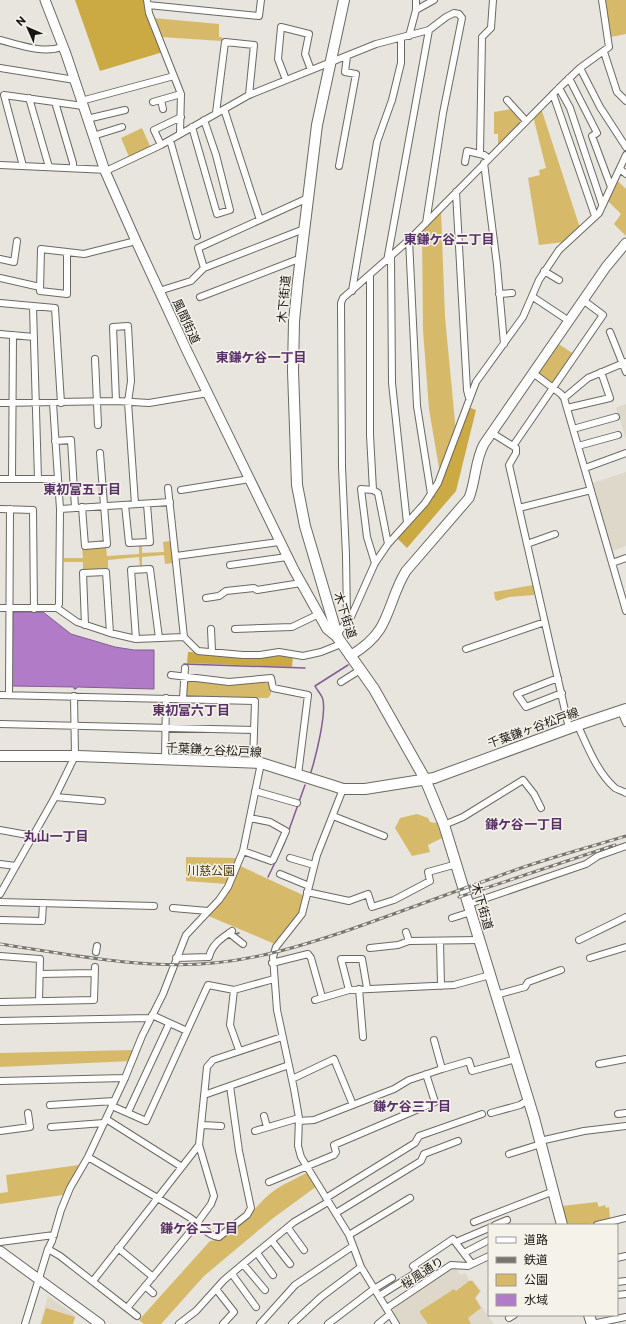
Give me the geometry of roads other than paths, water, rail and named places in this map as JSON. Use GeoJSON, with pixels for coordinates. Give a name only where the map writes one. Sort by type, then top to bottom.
{"type":"FeatureCollection","features":[{"type":"Feature","properties":{"kind":"main road","name":"木下街道"},"geometry":{"type":"LineString","coordinates":[[344,0],[317,126],[300,261],[294,339],[297,485],[305,526],[338,639],[374,689],[425,779],[444,826],[457,864],[541,1142],[554,1191],[560,1224]]}},
{"type":"Feature","properties":{"kind":"main road","name":"千葉鎌ヶ谷松戸線"},"geometry":{"type":"LineString","coordinates":[[0,756],[75,756],[257,763],[343,789],[365,789],[434,778],[624,710]]}},
{"type":"Feature","properties":{"kind":"street","name":"風間街道"},"geometry":{"type":"LineString","coordinates":[[45,0],[75,80],[105,171],[136,241],[279,542],[327,629],[338,639]]}},
{"type":"Feature","properties":{"kind":"street"},"geometry":{"type":"LineString","coordinates":[[180,133],[182,117],[180,94],[149,13],[148,2],[259,16],[261,0]]}},
{"type":"Feature","properties":{"kind":"street"},"geometry":{"type":"LineString","coordinates":[[409,36],[416,10],[416,0]]}},
{"type":"Feature","properties":{"kind":"street"},"geometry":{"type":"LineString","coordinates":[[416,10],[434,0]]}},
{"type":"Feature","properties":{"kind":"street"},"geometry":{"type":"LineString","coordinates":[[493,0],[491,28],[482,37],[480,153],[486,161],[504,344]]}},
{"type":"Feature","properties":{"kind":"street"},"geometry":{"type":"LineString","coordinates":[[347,621],[342,467],[341,310],[343,298],[370,276],[409,240],[569,78],[580,68],[604,52],[610,44],[602,0]]}},
{"type":"Feature","properties":{"kind":"street"},"geometry":{"type":"LineString","coordinates":[[0,165],[105,171],[161,145],[249,95],[376,44],[429,30],[454,13],[459,14],[462,18],[443,113],[426,223]]}},
{"type":"Feature","properties":{"kind":"street"},"geometry":{"type":"LineString","coordinates":[[286,80],[278,58],[281,27],[309,34],[305,54],[311,70]]}},
{"type":"Feature","properties":{"kind":"street"},"geometry":{"type":"LineString","coordinates":[[407,523],[392,382],[389,258],[429,30]]}},
{"type":"Feature","properties":{"kind":"street"},"geometry":{"type":"LineString","coordinates":[[352,291],[377,142],[392,100],[401,63],[402,38]]}},
{"type":"Feature","properties":{"kind":"street"},"geometry":{"type":"LineString","coordinates":[[0,40],[42,50],[53,50],[62,47]]}},
{"type":"Feature","properties":{"kind":"street"},"geometry":{"type":"LineString","coordinates":[[216,113],[225,42],[254,45],[249,95]]}},
{"type":"Feature","properties":{"kind":"street"},"geometry":{"type":"LineString","coordinates":[[604,52],[617,92],[626,101]]}},
{"type":"Feature","properties":{"kind":"street"},"geometry":{"type":"LineString","coordinates":[[339,166],[356,74],[345,72],[347,56]]}},
{"type":"Feature","properties":{"kind":"street"},"geometry":{"type":"LineString","coordinates":[[0,68],[75,80]]}},
{"type":"Feature","properties":{"kind":"street"},"geometry":{"type":"LineString","coordinates":[[580,68],[600,107],[626,147]]}},
{"type":"Feature","properties":{"kind":"street"},"geometry":{"type":"LineString","coordinates":[[23,166],[4,95],[55,102],[82,103],[174,76]]}},
{"type":"Feature","properties":{"kind":"street"},"geometry":{"type":"LineString","coordinates":[[569,78],[597,134],[592,136],[611,187]]}},
{"type":"Feature","properties":{"kind":"street"},"geometry":{"type":"LineString","coordinates":[[559,88],[570,108],[602,204]]}},
{"type":"Feature","properties":{"kind":"street"},"geometry":{"type":"LineString","coordinates":[[153,102],[180,94]]}},
{"type":"Feature","properties":{"kind":"street"},"geometry":{"type":"LineString","coordinates":[[553,94],[595,216]]}},
{"type":"Feature","properties":{"kind":"street"},"geometry":{"type":"LineString","coordinates":[[28,98],[49,167]]}},
{"type":"Feature","properties":{"kind":"street"},"geometry":{"type":"LineString","coordinates":[[161,100],[163,109]]}},
{"type":"Feature","properties":{"kind":"street"},"geometry":{"type":"LineString","coordinates":[[507,100],[526,121]]}},
{"type":"Feature","properties":{"kind":"street"},"geometry":{"type":"LineString","coordinates":[[55,102],[73,163],[73,168]]}},
{"type":"Feature","properties":{"kind":"street"},"geometry":{"type":"LineString","coordinates":[[224,109],[260,220]]}},
{"type":"Feature","properties":{"kind":"street"},"geometry":{"type":"LineString","coordinates":[[87,119],[125,110]]}},
{"type":"Feature","properties":{"kind":"street"},"geometry":{"type":"LineString","coordinates":[[161,145],[154,130],[182,117]]}},
{"type":"Feature","properties":{"kind":"street"},"geometry":{"type":"LineString","coordinates":[[192,127],[217,214],[230,210],[216,156],[204,120]]}},
{"type":"Feature","properties":{"kind":"street"},"geometry":{"type":"LineString","coordinates":[[93,136],[122,127]]}},
{"type":"Feature","properties":{"kind":"street"},"geometry":{"type":"LineString","coordinates":[[170,140],[197,236]]}},
{"type":"Feature","properties":{"kind":"street"},"geometry":{"type":"LineString","coordinates":[[465,162],[467,151],[480,153]]}},
{"type":"Feature","properties":{"kind":"street"},"geometry":{"type":"LineString","coordinates":[[168,488],[184,637],[198,651],[260,655],[279,652],[303,656],[321,652],[338,639],[364,589],[375,563],[388,544],[431,494],[451,452],[469,398],[476,382],[504,344],[533,297],[544,271],[559,250],[595,216],[626,155]]}},
{"type":"Feature","properties":{"kind":"street"},"geometry":{"type":"LineString","coordinates":[[620,169],[626,174]]}},
{"type":"Feature","properties":{"kind":"street"},"geometry":{"type":"LineString","coordinates":[[456,192],[467,390],[469,398]]}},
{"type":"Feature","properties":{"kind":"street"},"geometry":{"type":"LineString","coordinates":[[204,268],[198,248],[308,198]]}},
{"type":"Feature","properties":{"kind":"street"},"geometry":{"type":"LineString","coordinates":[[159,291],[191,281],[204,268],[304,229]]}},
{"type":"Feature","properties":{"kind":"street"},"geometry":{"type":"LineString","coordinates":[[409,240],[417,406],[431,494]]}},
{"type":"Feature","properties":{"kind":"street"},"geometry":{"type":"LineString","coordinates":[[0,259],[14,262],[17,241]]}},
{"type":"Feature","properties":{"kind":"street"},"geometry":{"type":"LineString","coordinates":[[67,252],[67,294],[40,291],[41,249],[67,252],[84,254],[136,241]]}},
{"type":"Feature","properties":{"kind":"street"},"geometry":{"type":"LineString","coordinates":[[350,656],[376,635],[381,628],[398,583],[468,498],[473,488],[480,453],[492,433],[583,300],[626,243]]}},
{"type":"Feature","properties":{"kind":"street"},"geometry":{"type":"LineString","coordinates":[[200,297],[296,260],[300,261]]}},
{"type":"Feature","properties":{"kind":"street"},"geometry":{"type":"LineString","coordinates":[[544,271],[559,280]]}},
{"type":"Feature","properties":{"kind":"street"},"geometry":{"type":"LineString","coordinates":[[370,276],[370,435],[373,490]]}},
{"type":"Feature","properties":{"kind":"street"},"geometry":{"type":"LineString","coordinates":[[0,278],[40,287]]}},
{"type":"Feature","properties":{"kind":"street"},"geometry":{"type":"LineString","coordinates":[[499,294],[512,293]]}},
{"type":"Feature","properties":{"kind":"street"},"geometry":{"type":"LineString","coordinates":[[533,297],[569,321]]}},
{"type":"Feature","properties":{"kind":"street"},"geometry":{"type":"LineString","coordinates":[[513,446],[603,315],[583,300]]}},
{"type":"Feature","properties":{"kind":"street"},"geometry":{"type":"LineString","coordinates":[[0,303],[55,308],[61,403]]}},
{"type":"Feature","properties":{"kind":"street"},"geometry":{"type":"LineString","coordinates":[[33,307],[38,479]]}},
{"type":"Feature","properties":{"kind":"street"},"geometry":{"type":"LineString","coordinates":[[116,401],[113,327],[128,326],[131,381],[128,402],[135,504]]}},
{"type":"Feature","properties":{"kind":"street"},"geometry":{"type":"LineString","coordinates":[[610,332],[624,363],[626,372]]}},
{"type":"Feature","properties":{"kind":"street"},"geometry":{"type":"LineString","coordinates":[[0,334],[34,337]]}},
{"type":"Feature","properties":{"kind":"street"},"geometry":{"type":"LineString","coordinates":[[12,479],[13,335]]}},
{"type":"Feature","properties":{"kind":"street"},"geometry":{"type":"LineString","coordinates":[[95,359],[98,425]]}},
{"type":"Feature","properties":{"kind":"street"},"geometry":{"type":"LineString","coordinates":[[564,398],[588,378],[624,363]]}},
{"type":"Feature","properties":{"kind":"street"},"geometry":{"type":"LineString","coordinates":[[567,408],[610,398],[601,372]]}},
{"type":"Feature","properties":{"kind":"street"},"geometry":{"type":"LineString","coordinates":[[533,373],[564,398],[612,563],[623,592],[626,611]]}},
{"type":"Feature","properties":{"kind":"street"},"geometry":{"type":"LineString","coordinates":[[0,403],[116,401],[149,403],[208,393]]}},
{"type":"Feature","properties":{"kind":"street"},"geometry":{"type":"LineString","coordinates":[[53,402],[60,509],[59,604],[57,608]]}},
{"type":"Feature","properties":{"kind":"street"},"geometry":{"type":"LineString","coordinates":[[573,429],[616,417]]}},
{"type":"Feature","properties":{"kind":"street"},"geometry":{"type":"LineString","coordinates":[[492,433],[516,448],[516,452],[510,465],[518,508],[558,678],[574,728],[608,779],[618,790],[626,792]]}},
{"type":"Feature","properties":{"kind":"street"},"geometry":{"type":"LineString","coordinates":[[578,446],[618,435]]}},
{"type":"Feature","properties":{"kind":"street"},"geometry":{"type":"LineString","coordinates":[[55,441],[71,440],[75,508]]}},
{"type":"Feature","properties":{"kind":"street"},"geometry":{"type":"LineString","coordinates":[[82,507],[85,546],[107,544],[100,453]]}},
{"type":"Feature","properties":{"kind":"street"},"geometry":{"type":"LineString","coordinates":[[585,468],[626,453]]}},
{"type":"Feature","properties":{"kind":"street"},"geometry":{"type":"LineString","coordinates":[[0,479],[58,479]]}},
{"type":"Feature","properties":{"kind":"street"},"geometry":{"type":"LineString","coordinates":[[181,490],[250,479]]}},
{"type":"Feature","properties":{"kind":"street"},"geometry":{"type":"LineString","coordinates":[[375,563],[367,538],[361,489],[373,490],[378,493],[388,544]]}},
{"type":"Feature","properties":{"kind":"street"},"geometry":{"type":"LineString","coordinates":[[518,508],[591,490]]}},
{"type":"Feature","properties":{"kind":"street"},"geometry":{"type":"LineString","coordinates":[[60,509],[170,502]]}},
{"type":"Feature","properties":{"kind":"street"},"geometry":{"type":"LineString","coordinates":[[125,505],[129,543],[140,543],[150,542],[147,504]]}},
{"type":"Feature","properties":{"kind":"street"},"geometry":{"type":"LineString","coordinates":[[0,509],[33,510],[34,609]]}},
{"type":"Feature","properties":{"kind":"street"},"geometry":{"type":"LineString","coordinates":[[9,695],[10,509]]}},
{"type":"Feature","properties":{"kind":"street"},"geometry":{"type":"LineString","coordinates":[[527,544],[555,534]]}},
{"type":"Feature","properties":{"kind":"street"},"geometry":{"type":"LineString","coordinates":[[176,556],[279,542]]}},
{"type":"Feature","properties":{"kind":"street"},"geometry":{"type":"LineString","coordinates":[[230,564],[287,557]]}},
{"type":"Feature","properties":{"kind":"street"},"geometry":{"type":"LineString","coordinates":[[612,563],[626,558]]}},
{"type":"Feature","properties":{"kind":"street"},"geometry":{"type":"LineString","coordinates":[[136,639],[131,570],[150,569],[159,638]]}},
{"type":"Feature","properties":{"kind":"street"},"geometry":{"type":"LineString","coordinates":[[85,625],[83,573],[106,572],[110,634]]}},
{"type":"Feature","properties":{"kind":"street"},"geometry":{"type":"LineString","coordinates":[[206,598],[219,596],[226,591],[254,588],[257,590],[301,583]]}},
{"type":"Feature","properties":{"kind":"street"},"geometry":{"type":"LineString","coordinates":[[0,608],[57,608],[77,622],[110,634],[136,639],[184,637]]}},
{"type":"Feature","properties":{"kind":"street"},"geometry":{"type":"LineString","coordinates":[[235,630],[292,627],[319,614]]}},
{"type":"Feature","properties":{"kind":"street"},"geometry":{"type":"LineString","coordinates":[[466,649],[545,622]]}},
{"type":"Feature","properties":{"kind":"street"},"geometry":{"type":"LineString","coordinates":[[211,629],[212,651]]}},
{"type":"Feature","properties":{"kind":"street"},"geometry":{"type":"LineString","coordinates":[[183,698],[185,668]]}},
{"type":"Feature","properties":{"kind":"street"},"geometry":{"type":"LineString","coordinates":[[341,682],[360,670]]}},
{"type":"Feature","properties":{"kind":"street"},"geometry":{"type":"LineString","coordinates":[[171,675],[185,678],[229,682],[271,678],[273,688],[308,695],[305,777]]}},
{"type":"Feature","properties":{"kind":"street"},"geometry":{"type":"LineString","coordinates":[[558,678],[517,694],[526,707],[562,693]]}},
{"type":"Feature","properties":{"kind":"street"},"geometry":{"type":"LineString","coordinates":[[0,695],[183,698],[255,701],[254,730],[257,763],[255,790],[243,851],[228,887],[186,935],[163,994],[151,1017],[125,1078],[88,1157],[70,1188],[38,1279],[25,1324]]}},
{"type":"Feature","properties":{"kind":"street"},"geometry":{"type":"LineString","coordinates":[[0,894],[55,797],[75,756],[74,696]]}},
{"type":"Feature","properties":{"kind":"street"},"geometry":{"type":"LineString","coordinates":[[165,759],[166,698]]}},
{"type":"Feature","properties":{"kind":"street"},"geometry":{"type":"LineString","coordinates":[[624,710],[626,723]]}},
{"type":"Feature","properties":{"kind":"street"},"geometry":{"type":"LineString","coordinates":[[0,724],[254,730]]}},
{"type":"Feature","properties":{"kind":"street"},"geometry":{"type":"LineString","coordinates":[[444,826],[463,817],[523,780],[534,794],[541,808]]}},
{"type":"Feature","properties":{"kind":"street"},"geometry":{"type":"LineString","coordinates":[[343,789],[314,865],[302,914],[276,947],[272,963],[282,1037],[292,1079],[299,1120],[298,1146],[301,1157],[349,1235],[361,1267],[396,1324]]}},
{"type":"Feature","properties":{"kind":"street"},"geometry":{"type":"LineString","coordinates":[[255,790],[297,803]]}},
{"type":"Feature","properties":{"kind":"street"},"geometry":{"type":"LineString","coordinates":[[55,797],[102,801]]}},
{"type":"Feature","properties":{"kind":"street"},"geometry":{"type":"LineString","coordinates":[[333,816],[384,836]]}},
{"type":"Feature","properties":{"kind":"street"},"geometry":{"type":"LineString","coordinates":[[243,851],[271,861],[273,860],[286,831],[270,822],[250,818]]}},
{"type":"Feature","properties":{"kind":"street"},"geometry":{"type":"LineString","coordinates":[[0,830],[33,836]]}},
{"type":"Feature","properties":{"kind":"street"},"geometry":{"type":"LineString","coordinates":[[452,918],[470,908],[586,864],[598,856],[626,846]]}},
{"type":"Feature","properties":{"kind":"street"},"geometry":{"type":"LineString","coordinates":[[290,858],[314,865]]}},
{"type":"Feature","properties":{"kind":"street"},"geometry":{"type":"LineString","coordinates":[[0,864],[16,866]]}},
{"type":"Feature","properties":{"kind":"street"},"geometry":{"type":"LineString","coordinates":[[280,874],[308,889],[349,901],[368,894],[372,907],[394,900],[430,881],[428,872],[457,864]]}},
{"type":"Feature","properties":{"kind":"street"},"geometry":{"type":"LineString","coordinates":[[0,902],[154,906]]}},
{"type":"Feature","properties":{"kind":"street"},"geometry":{"type":"LineString","coordinates":[[0,920],[42,921],[43,903]]}},
{"type":"Feature","properties":{"kind":"street"},"geometry":{"type":"LineString","coordinates":[[173,908],[208,911]]}},
{"type":"Feature","properties":{"kind":"street"},"geometry":{"type":"LineString","coordinates":[[579,940],[626,917]]}},
{"type":"Feature","properties":{"kind":"street"},"geometry":{"type":"LineString","coordinates":[[176,958],[209,957],[210,952],[216,943],[230,932],[243,944]]}},
{"type":"Feature","properties":{"kind":"street"},"geometry":{"type":"LineString","coordinates":[[406,932],[409,941]]}},
{"type":"Feature","properties":{"kind":"street"},"geometry":{"type":"LineString","coordinates":[[370,948],[402,946],[409,941],[480,940]]}},
{"type":"Feature","properties":{"kind":"street"},"geometry":{"type":"LineString","coordinates":[[440,941],[441,986]]}},
{"type":"Feature","properties":{"kind":"street"},"geometry":{"type":"LineString","coordinates":[[590,958],[626,947]]}},
{"type":"Feature","properties":{"kind":"street"},"geometry":{"type":"LineString","coordinates":[[272,963],[308,954],[312,958],[322,998]]}},
{"type":"Feature","properties":{"kind":"street"},"geometry":{"type":"LineString","coordinates":[[0,956],[40,959],[40,1001]]}},
{"type":"Feature","properties":{"kind":"street"},"geometry":{"type":"LineString","coordinates":[[349,990],[341,959],[362,959],[367,988]]}},
{"type":"Feature","properties":{"kind":"street"},"geometry":{"type":"LineString","coordinates":[[0,1002],[94,1000],[95,970],[40,974]]}},
{"type":"Feature","properties":{"kind":"street"},"geometry":{"type":"LineString","coordinates":[[496,995],[525,987],[528,982],[561,970]]}},
{"type":"Feature","properties":{"kind":"street"},"geometry":{"type":"LineString","coordinates":[[315,1000],[349,990],[454,985],[490,975]]}},
{"type":"Feature","properties":{"kind":"street"},"geometry":{"type":"LineString","coordinates":[[50,1105],[113,1103],[146,1121],[208,985],[234,990],[274,979]]}},
{"type":"Feature","properties":{"kind":"street"},"geometry":{"type":"LineString","coordinates":[[359,989],[363,1037]]}},
{"type":"Feature","properties":{"kind":"street"},"geometry":{"type":"LineString","coordinates":[[234,990],[230,1024],[239,1050]]}},
{"type":"Feature","properties":{"kind":"street"},"geometry":{"type":"LineString","coordinates":[[0,1021],[151,1017],[187,1031]]}},
{"type":"Feature","properties":{"kind":"street"},"geometry":{"type":"LineString","coordinates":[[128,1112],[169,1024]]}},
{"type":"Feature","properties":{"kind":"street"},"geometry":{"type":"LineString","coordinates":[[127,1308],[198,1222],[211,1204],[214,1196],[199,1145],[207,1067],[213,1060],[239,1050],[282,1037]]}},
{"type":"Feature","properties":{"kind":"street"},"geometry":{"type":"LineString","coordinates":[[434,1040],[442,1069]]}},
{"type":"Feature","properties":{"kind":"street"},"geometry":{"type":"LineString","coordinates":[[292,1079],[334,1059],[353,1105]]}},
{"type":"Feature","properties":{"kind":"street"},"geometry":{"type":"LineString","coordinates":[[255,1131],[299,1120],[314,1120],[426,1074],[469,1061],[472,1071],[516,1059]]}},
{"type":"Feature","properties":{"kind":"street"},"geometry":{"type":"LineString","coordinates":[[599,1064],[626,1059]]}},
{"type":"Feature","properties":{"kind":"street"},"geometry":{"type":"LineString","coordinates":[[204,1095],[289,1065]]}},
{"type":"Feature","properties":{"kind":"street"},"geometry":{"type":"LineString","coordinates":[[269,1182],[307,1166],[314,1165],[334,1155],[336,1152],[334,1145],[435,1102],[426,1074]]}},
{"type":"Feature","properties":{"kind":"street"},"geometry":{"type":"LineString","coordinates":[[0,1081],[125,1078]]}},
{"type":"Feature","properties":{"kind":"street"},"geometry":{"type":"LineString","coordinates":[[88,1157],[158,1197],[198,1222],[215,1237],[219,1237],[252,1210],[239,1151],[230,1086]]}},
{"type":"Feature","properties":{"kind":"street"},"geometry":{"type":"LineString","coordinates":[[491,1113],[520,1105],[528,1100]]}},
{"type":"Feature","properties":{"kind":"street"},"geometry":{"type":"LineString","coordinates":[[0,1130],[30,1127],[28,1113]]}},
{"type":"Feature","properties":{"kind":"street"},"geometry":{"type":"LineString","coordinates":[[618,1114],[626,1113]]}},
{"type":"Feature","properties":{"kind":"street"},"geometry":{"type":"LineString","coordinates":[[179,1324],[196,1311],[216,1289],[257,1253],[288,1228],[327,1200],[415,1144],[420,1136],[482,1114]]}},
{"type":"Feature","properties":{"kind":"street"},"geometry":{"type":"LineString","coordinates":[[264,1116],[267,1127]]}},
{"type":"Feature","properties":{"kind":"street"},"geometry":{"type":"LineString","coordinates":[[51,1127],[105,1121],[182,1167]]}},
{"type":"Feature","properties":{"kind":"street"},"geometry":{"type":"LineString","coordinates":[[202,1125],[221,1126]]}},
{"type":"Feature","properties":{"kind":"street"},"geometry":{"type":"LineString","coordinates":[[509,1154],[541,1142],[584,1131],[586,1132],[626,1126]]}},
{"type":"Feature","properties":{"kind":"street"},"geometry":{"type":"LineString","coordinates":[[336,1213],[421,1161],[424,1154],[458,1141]]}},
{"type":"Feature","properties":{"kind":"street"},"geometry":{"type":"LineString","coordinates":[[93,1281],[199,1145]]}},
{"type":"Feature","properties":{"kind":"street"},"geometry":{"type":"LineString","coordinates":[[474,1222],[554,1191]]}},
{"type":"Feature","properties":{"kind":"street"},"geometry":{"type":"LineString","coordinates":[[349,1235],[410,1198]]}},
{"type":"Feature","properties":{"kind":"street"},"geometry":{"type":"LineString","coordinates":[[602,1224],[626,1218]]}},
{"type":"Feature","properties":{"kind":"street"},"geometry":{"type":"LineString","coordinates":[[497,1224],[507,1220]]}},
{"type":"Feature","properties":{"kind":"street"},"geometry":{"type":"LineString","coordinates":[[288,1228],[304,1250]]}},
{"type":"Feature","properties":{"kind":"street"},"geometry":{"type":"LineString","coordinates":[[456,1242],[488,1228]]}},
{"type":"Feature","properties":{"kind":"street"},"geometry":{"type":"LineString","coordinates":[[0,1242],[54,1235]]}},
{"type":"Feature","properties":{"kind":"street"},"geometry":{"type":"LineString","coordinates":[[379,1296],[414,1274],[416,1269],[414,1266],[453,1239],[472,1264]]}},
{"type":"Feature","properties":{"kind":"street"},"geometry":{"type":"LineString","coordinates":[[272,1241],[290,1264]]}},
{"type":"Feature","properties":{"kind":"street"},"geometry":{"type":"LineString","coordinates":[[464,1253],[488,1241]]}},
{"type":"Feature","properties":{"kind":"street"},"geometry":{"type":"LineString","coordinates":[[260,1324],[295,1285],[353,1246]]}},
{"type":"Feature","properties":{"kind":"street"},"geometry":{"type":"LineString","coordinates":[[118,1248],[153,1277]]}},
{"type":"Feature","properties":{"kind":"street"},"geometry":{"type":"LineString","coordinates":[[48,1249],[60,1256],[137,1316]]}},
{"type":"Feature","properties":{"kind":"street"},"geometry":{"type":"LineString","coordinates":[[0,1251],[100,1324]]}},
{"type":"Feature","properties":{"kind":"street"},"geometry":{"type":"LineString","coordinates":[[257,1253],[273,1275]]}},
{"type":"Feature","properties":{"kind":"street","name":"桜風通り"},"geometry":{"type":"LineString","coordinates":[[378,1324],[388,1311],[450,1265],[468,1266],[488,1256]]}},
{"type":"Feature","properties":{"kind":"street"},"geometry":{"type":"LineString","coordinates":[[244,1264],[265,1290]]}},
{"type":"Feature","properties":{"kind":"street"},"geometry":{"type":"LineString","coordinates":[[292,1324],[321,1297],[361,1267]]}},
{"type":"Feature","properties":{"kind":"street"},"geometry":{"type":"LineString","coordinates":[[232,1274],[256,1307]]}},
{"type":"Feature","properties":{"kind":"street"},"geometry":{"type":"LineString","coordinates":[[328,1324],[374,1289],[392,1278]]}},
{"type":"Feature","properties":{"kind":"street"},"geometry":{"type":"LineString","coordinates":[[145,1286],[153,1293]]}},
{"type":"Feature","properties":{"kind":"street"},"geometry":{"type":"LineString","coordinates":[[216,1289],[234,1312],[223,1324]]}},
{"type":"Feature","properties":{"kind":"street"},"geometry":{"type":"LineString","coordinates":[[592,1324],[626,1317]]}},
{"type":"Feature","properties":{"kind":"water"},"geometry":{"type":"Polygon","coordinates":[[[13,612],[43,612],[71,634],[115,647],[134,650],[154,650],[154,689],[77,687],[74,689],[74,687],[12,686],[13,612]]]}},
{"type":"Feature","properties":{"kind":"waterway"},"geometry":{"type":"LineString","coordinates":[[184,664],[305,668]]}},
{"type":"Feature","properties":{"kind":"waterway"},"geometry":{"type":"LineString","coordinates":[[310,775],[320,735],[323,713],[322,697],[315,686],[348,665]]}},
{"type":"Feature","properties":{"kind":"waterway"},"geometry":{"type":"LineString","coordinates":[[268,877],[284,844],[305,785]]}},
{"type":"Feature","properties":{"kind":"waterway"},"geometry":{"type":"LineString","coordinates":[[235,934],[239,933]]}},
{"type":"Feature","properties":{"kind":"railway"},"geometry":{"type":"LineString","coordinates":[[0,944],[134,963],[188,965],[230,961],[279,951],[327,937],[530,865],[626,836]]}},
{"type":"Feature","properties":{"kind":"railway"},"geometry":{"type":"LineString","coordinates":[[459,897],[615,845]]}},
{"type":"Feature","properties":{"kind":"district","name":"東鎌ケ谷二丁目"},"geometry":{"type":"Point","coordinates":[449,239]}},
{"type":"Feature","properties":{"kind":"district","name":"東鎌ケ谷一丁目"},"geometry":{"type":"Point","coordinates":[261,357]}},
{"type":"Feature","properties":{"kind":"district","name":"東初富五丁目"},"geometry":{"type":"Point","coordinates":[82,489]}},
{"type":"Feature","properties":{"kind":"district","name":"東初富六丁目"},"geometry":{"type":"Point","coordinates":[191,710]}},
{"type":"Feature","properties":{"kind":"district","name":"鎌ケ谷一丁目"},"geometry":{"type":"Point","coordinates":[524,824]}},
{"type":"Feature","properties":{"kind":"district","name":"丸山一丁目"},"geometry":{"type":"Point","coordinates":[56,836]}},
{"type":"Feature","properties":{"kind":"district","name":"鎌ケ谷三丁目"},"geometry":{"type":"Point","coordinates":[412,1106]}},
{"type":"Feature","properties":{"kind":"district","name":"鎌ケ谷二丁目"},"geometry":{"type":"Point","coordinates":[199,1228]}},
{"type":"Feature","properties":{"kind":"park label","name":"川慈公園"},"geometry":{"type":"Point","coordinates":[211,870]}}]}
